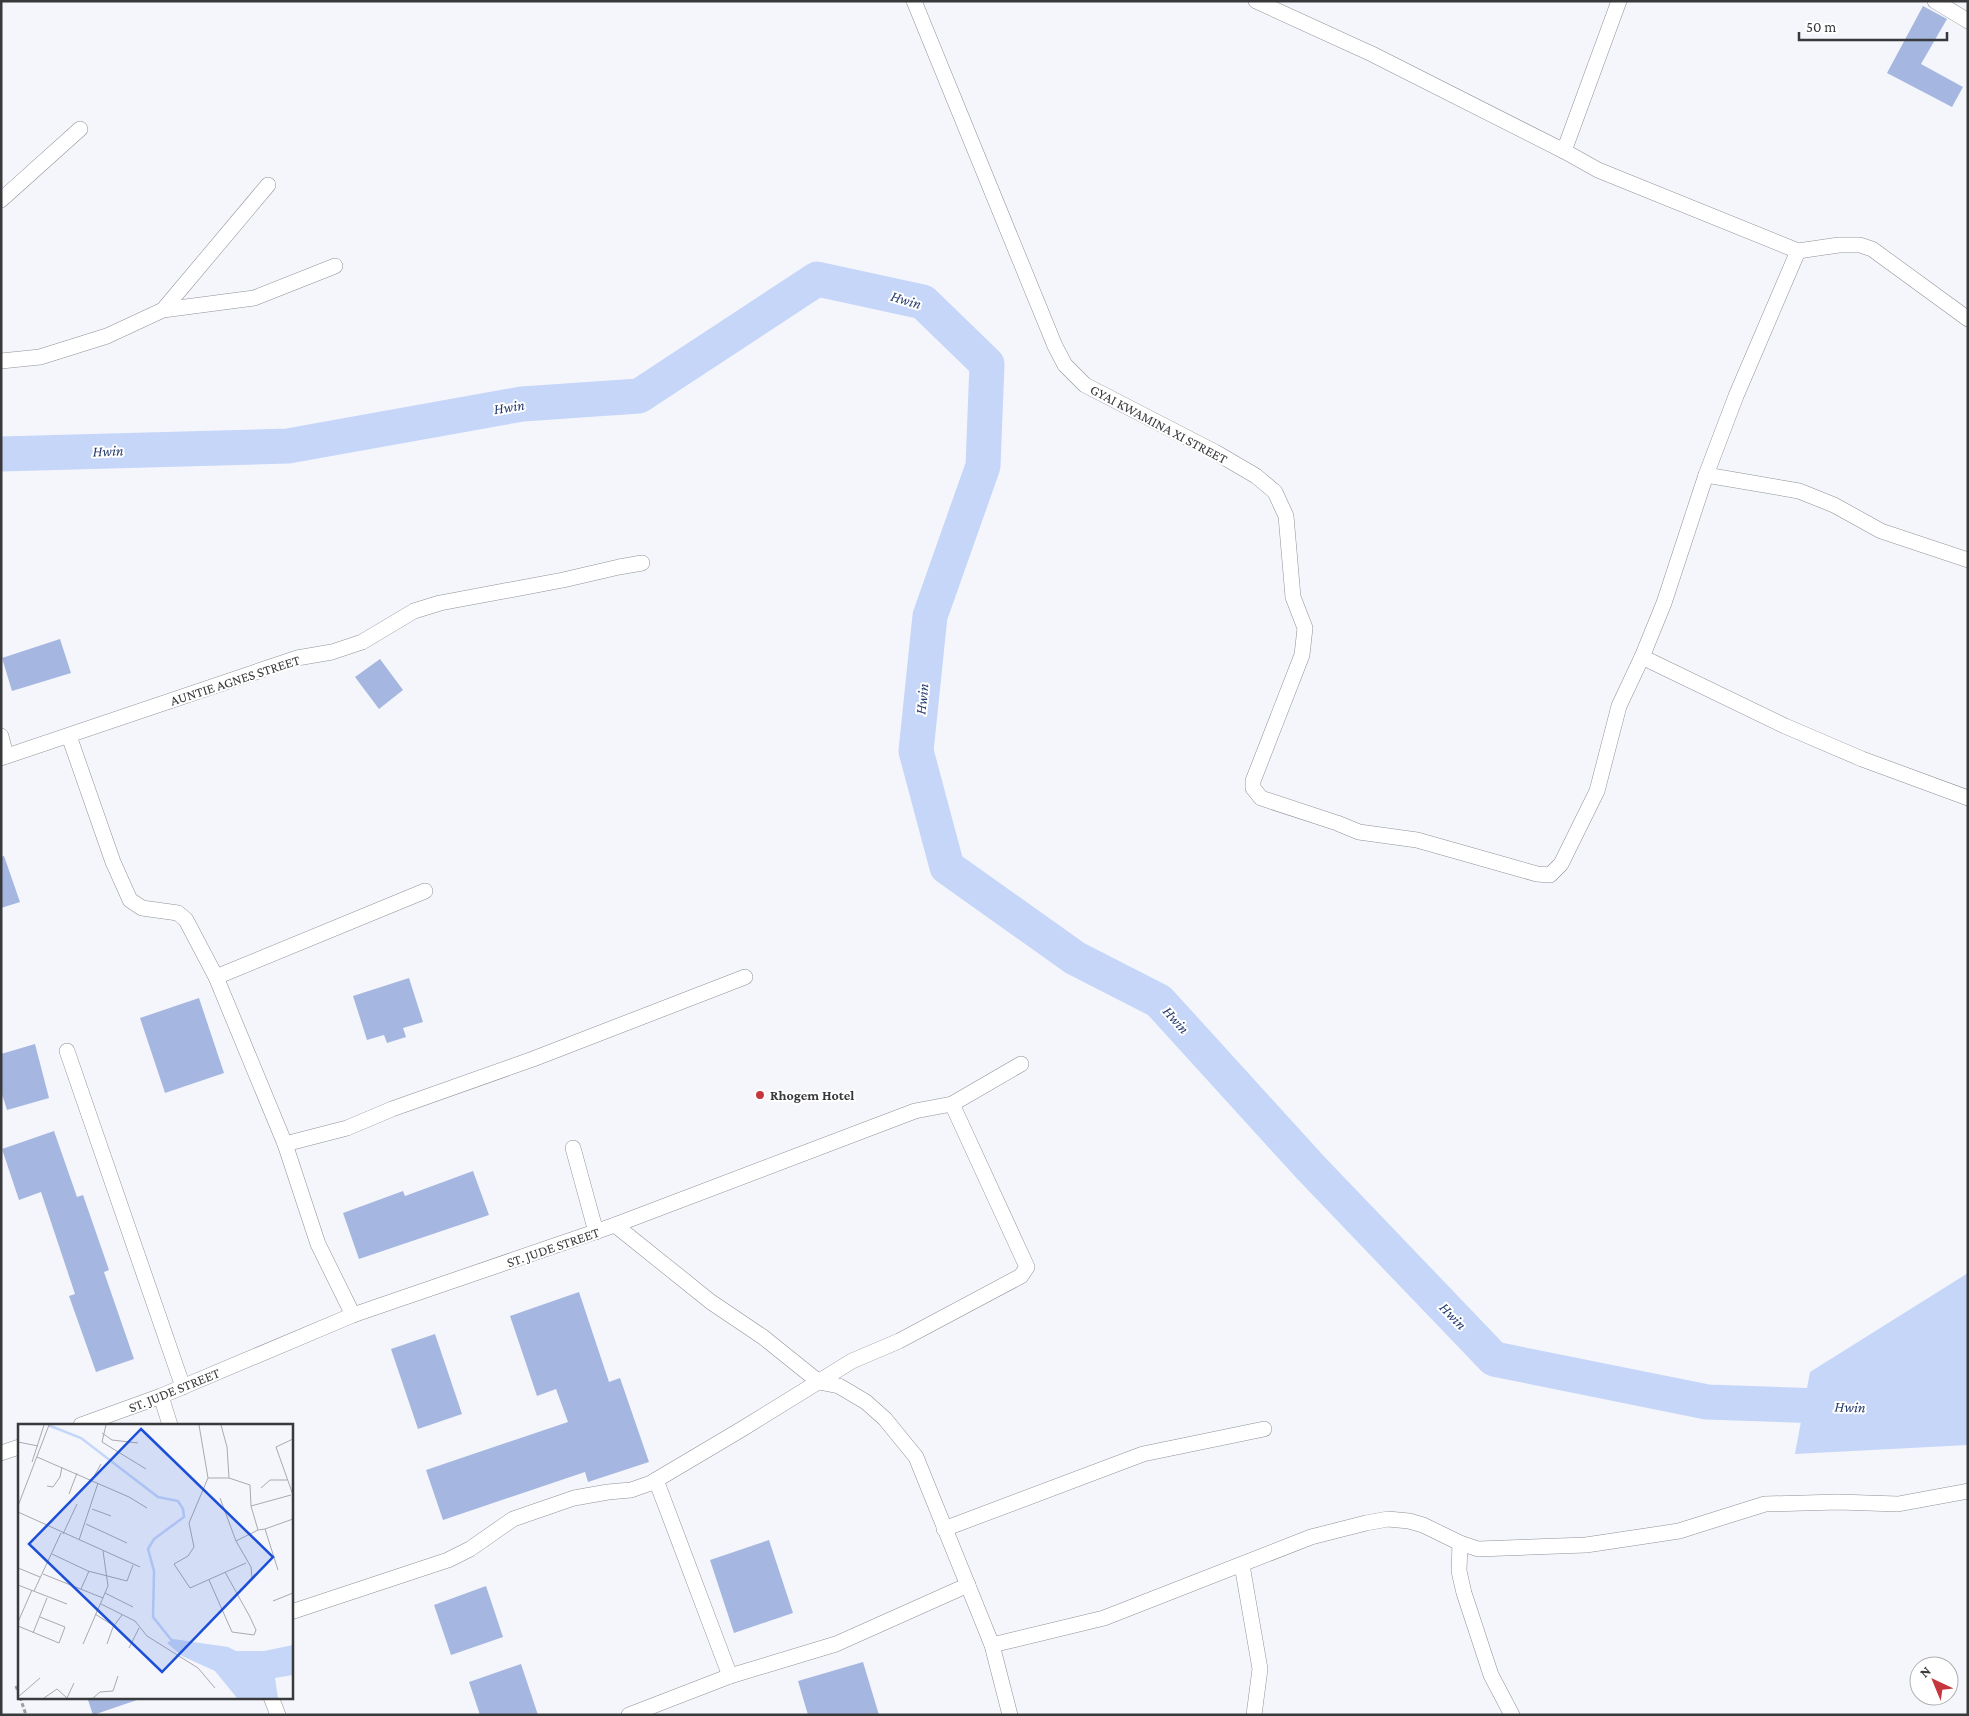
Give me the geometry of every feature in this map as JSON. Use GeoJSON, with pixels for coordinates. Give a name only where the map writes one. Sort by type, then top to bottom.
{"type":"FeatureCollection","features":[{"type":"Feature","properties":{"kind":"street","name":"GYAI KWAMINA XI STREET"},"geometry":{"type":"LineString","coordinates":[[914,1],[1055,346],[1065,365],[1085,385],[1215,452],[1256,476],[1275,492],[1286,516],[1293,597],[1305,628],[1302,655],[1253,781],[1253,788],[1260,798],[1359,832],[1417,840],[1537,874],[1550,874],[1562,864],[1597,791],[1619,706],[1642,657]]}},
{"type":"Feature","properties":{"kind":"street"},"geometry":{"type":"LineString","coordinates":[[1256,1],[1372,54],[1598,170],[1798,251],[1839,246],[1860,245],[1866,247],[1968,319]]}},
{"type":"Feature","properties":{"kind":"street"},"geometry":{"type":"LineString","coordinates":[[1564,151],[1619,1]]}},
{"type":"Feature","properties":{"kind":"street"},"geometry":{"type":"LineString","coordinates":[[1934,1],[1968,21]]}},
{"type":"Feature","properties":{"kind":"street"},"geometry":{"type":"LineString","coordinates":[[1,200],[80,129]]}},
{"type":"Feature","properties":{"kind":"street"},"geometry":{"type":"LineString","coordinates":[[163,310],[268,186]]}},
{"type":"Feature","properties":{"kind":"street"},"geometry":{"type":"LineString","coordinates":[[1798,251],[1736,396],[1706,475],[1664,603],[1642,657],[1785,726],[1862,759],[1968,798]]}},
{"type":"Feature","properties":{"kind":"street"},"geometry":{"type":"LineString","coordinates":[[1,361],[40,357],[107,336],[163,310],[254,298],[335,266]]}},
{"type":"Feature","properties":{"kind":"street"},"geometry":{"type":"LineString","coordinates":[[1706,475],[1798,491],[1834,506],[1881,531],[1968,560]]}},
{"type":"Feature","properties":{"kind":"street","name":"AUNTIE AGNES STREET"},"geometry":{"type":"LineString","coordinates":[[4,757],[297,658],[332,652],[362,642],[414,611],[440,603],[642,563]]}},
{"type":"Feature","properties":{"kind":"street"},"geometry":{"type":"LineString","coordinates":[[1,736],[4,757]]}},
{"type":"Feature","properties":{"kind":"street"},"geometry":{"type":"LineString","coordinates":[[69,736],[113,862],[130,900],[142,908],[178,913],[186,920],[216,977],[285,1144],[318,1244],[354,1315]]}},
{"type":"Feature","properties":{"kind":"street"},"geometry":{"type":"LineString","coordinates":[[216,977],[425,891]]}},
{"type":"Feature","properties":{"kind":"street"},"geometry":{"type":"LineString","coordinates":[[285,1144],[347,1128],[392,1109],[542,1055],[744,977]]}},
{"type":"Feature","properties":{"kind":"street"},"geometry":{"type":"LineString","coordinates":[[67,1051],[183,1387]]}},
{"type":"Feature","properties":{"kind":"street","name":"ST. JUDE STREET"},"geometry":{"type":"LineString","coordinates":[[84,1424],[161,1396],[354,1315],[596,1232],[915,1111],[952,1104],[1021,1064]]}},
{"type":"Feature","properties":{"kind":"street"},"geometry":{"type":"LineString","coordinates":[[292,1612],[448,1560],[470,1549],[513,1519],[533,1511],[574,1498],[632,1490],[656,1480],[819,1382],[852,1360],[899,1342],[1021,1276],[1027,1267],[952,1104]]}},
{"type":"Feature","properties":{"kind":"street"},"geometry":{"type":"LineString","coordinates":[[573,1148],[596,1232]]}},
{"type":"Feature","properties":{"kind":"street"},"geometry":{"type":"LineString","coordinates":[[615,1225],[711,1302],[763,1337],[819,1382],[839,1386],[866,1402],[902,1438],[916,1457],[992,1645],[1010,1715]]}},
{"type":"Feature","properties":{"kind":"street"},"geometry":{"type":"LineString","coordinates":[[161,1396],[170,1424]]}},
{"type":"Feature","properties":{"kind":"street"},"geometry":{"type":"LineString","coordinates":[[944,1529],[1143,1454],[1264,1429]]}},
{"type":"Feature","properties":{"kind":"street"},"geometry":{"type":"LineString","coordinates":[[1,1453],[18,1447]]}},
{"type":"Feature","properties":{"kind":"street"},"geometry":{"type":"LineString","coordinates":[[656,1480],[730,1676]]}},
{"type":"Feature","properties":{"kind":"street"},"geometry":{"type":"LineString","coordinates":[[992,1645],[1104,1618],[1311,1537],[1388,1519],[1409,1521],[1478,1549],[1586,1545],[1679,1531],[1765,1504],[1838,1502],[1898,1504],[1968,1491]]}},
{"type":"Feature","properties":{"kind":"street"},"geometry":{"type":"LineString","coordinates":[[1460,1543],[1459,1571],[1464,1593],[1491,1674],[1512,1715]]}},
{"type":"Feature","properties":{"kind":"street"},"geometry":{"type":"LineString","coordinates":[[1242,1565],[1260,1669],[1253,1715]]}},
{"type":"Feature","properties":{"kind":"street"},"geometry":{"type":"LineString","coordinates":[[629,1715],[730,1676],[836,1644],[968,1584]]}},
{"type":"Feature","properties":{"kind":"street"},"geometry":{"type":"LineString","coordinates":[[271,1698],[278,1715]]}},
{"type":"Feature","properties":{"kind":"path"},"geometry":{"type":"LineString","coordinates":[[16,1686],[18,1693]]}},
{"type":"Feature","properties":{"kind":"path"},"geometry":{"type":"LineString","coordinates":[[20,1698],[26,1715]]}},
{"type":"Feature","properties":{"kind":"water"},"geometry":{"type":"Polygon","coordinates":[[[1968,1273],[1968,1445],[1795,1454],[1810,1372],[1968,1273]]]}},
{"type":"Feature","properties":{"kind":"building"},"geometry":{"type":"Polygon","coordinates":[[[1923,6],[1947,19],[1921,64],[1963,87],[1952,107],[1887,73],[1923,6]]]}},
{"type":"Feature","properties":{"kind":"building"},"geometry":{"type":"Polygon","coordinates":[[[60,639],[71,673],[12,691],[2,658],[60,639]]]}},
{"type":"Feature","properties":{"kind":"building"},"geometry":{"type":"Polygon","coordinates":[[[380,659],[403,690],[379,709],[355,677],[380,659]]]}},
{"type":"Feature","properties":{"kind":"building"},"geometry":{"type":"Polygon","coordinates":[[[4,856],[20,902],[1,908],[1,857],[4,856]]]}},
{"type":"Feature","properties":{"kind":"building"},"geometry":{"type":"Polygon","coordinates":[[[409,978],[423,1022],[403,1028],[406,1037],[387,1043],[384,1035],[367,1040],[353,996],[409,978]]]}},
{"type":"Feature","properties":{"kind":"building"},"geometry":{"type":"Polygon","coordinates":[[[199,998],[224,1073],[165,1093],[140,1018],[199,998]]]}},
{"type":"Feature","properties":{"kind":"building"},"geometry":{"type":"Polygon","coordinates":[[[35,1044],[49,1098],[7,1110],[1,1091],[1,1054],[35,1044]]]}},
{"type":"Feature","properties":{"kind":"building"},"geometry":{"type":"Polygon","coordinates":[[[54,1131],[77,1197],[83,1195],[109,1270],[104,1272],[134,1359],[96,1372],[69,1296],[75,1294],[41,1192],[19,1200],[2,1149],[54,1131]]]}},
{"type":"Feature","properties":{"kind":"building"},"geometry":{"type":"Polygon","coordinates":[[[473,1171],[489,1215],[359,1259],[343,1213],[403,1191],[405,1196],[473,1171]]]}},
{"type":"Feature","properties":{"kind":"building"},"geometry":{"type":"Polygon","coordinates":[[[579,1292],[609,1382],[620,1378],[649,1462],[588,1482],[585,1472],[443,1520],[426,1470],[568,1422],[556,1389],[537,1396],[510,1316],[579,1292]]]}},
{"type":"Feature","properties":{"kind":"building"},"geometry":{"type":"Polygon","coordinates":[[[435,1334],[462,1414],[418,1429],[391,1349],[435,1334]]]}},
{"type":"Feature","properties":{"kind":"building"},"geometry":{"type":"Polygon","coordinates":[[[769,1540],[793,1613],[734,1633],[710,1560],[769,1540]]]}},
{"type":"Feature","properties":{"kind":"building"},"geometry":{"type":"Polygon","coordinates":[[[486,1586],[503,1637],[451,1655],[434,1605],[486,1586]]]}},
{"type":"Feature","properties":{"kind":"building"},"geometry":{"type":"Polygon","coordinates":[[[863,1662],[879,1715],[808,1715],[798,1681],[863,1662]]]}},
{"type":"Feature","properties":{"kind":"building"},"geometry":{"type":"Polygon","coordinates":[[[521,1664],[538,1715],[480,1715],[469,1682],[521,1664]]]}},
{"type":"Feature","properties":{"kind":"building"},"geometry":{"type":"Polygon","coordinates":[[[87,1698],[137,1698],[137,1700],[93,1715],[87,1698]]]}},
{"type":"Feature","properties":{"kind":"waterway","name":"Hwin"},"geometry":{"type":"LineString","coordinates":[[1,454],[288,446],[522,404],[639,396],[817,279],[923,302],[987,364],[983,466],[930,616],[916,751],[947,867],[1075,958],[1159,1001],[1311,1168],[1494,1359],[1707,1402],[1850,1407]]}},
{"type":"Feature","properties":{"kind":"place","name":"Rhogem Hotel"},"geometry":{"type":"Point","coordinates":[760,1095]}}]}
